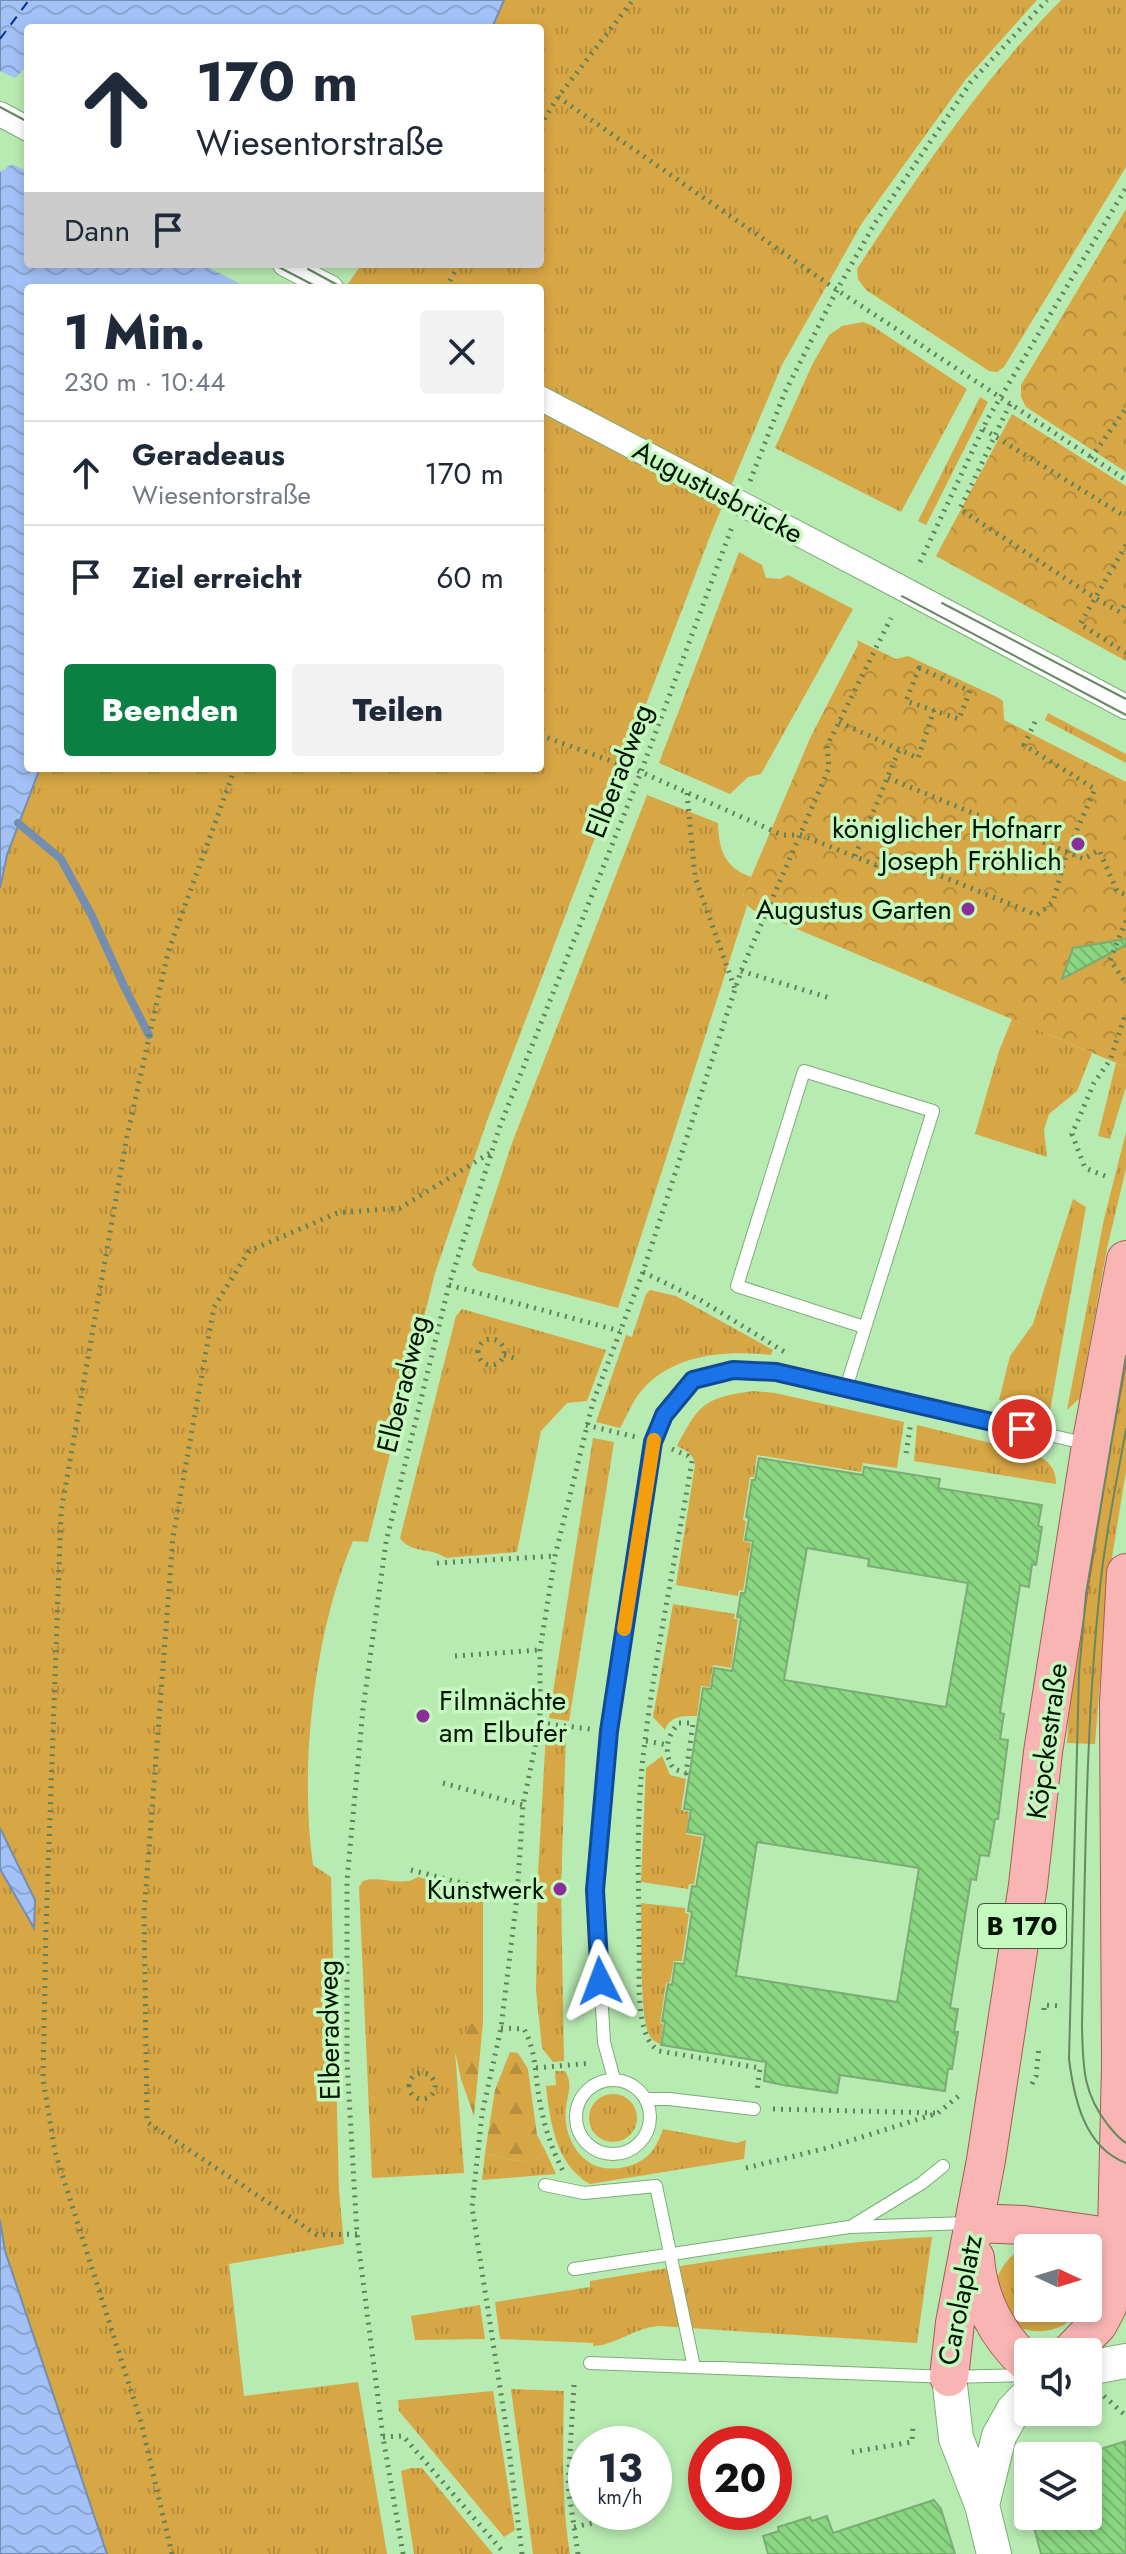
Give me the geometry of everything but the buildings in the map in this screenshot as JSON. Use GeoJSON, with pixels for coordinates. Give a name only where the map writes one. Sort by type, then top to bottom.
{"type":"FeatureCollection","features":[{"type":"Feature","properties":{"kind":"main road","name":"Köpckestraße"},"geometry":{"type":"LineString","coordinates":[[975,2223],[1026,1900],[1043,1752],[1091,1445],[1126,1260]]}},
{"type":"Feature","properties":{"kind":"main road"},"geometry":{"type":"LineString","coordinates":[[1084,2338],[1098,2324],[1107,2307],[1121,2239],[1122,1703],[1126,1573]]}},
{"type":"Feature","properties":{"kind":"main road"},"geometry":{"type":"LineString","coordinates":[[1014,2348],[987,2311],[975,2261],[975,2223],[1024,2225],[1121,2239]]}},
{"type":"Feature","properties":{"kind":"main road","name":"Carolaplatz"},"geometry":{"type":"LineString","coordinates":[[949,2377],[955,2323],[975,2223]]}},
{"type":"Feature","properties":{"kind":"main road"},"geometry":{"type":"LineString","coordinates":[[1102,2376],[1126,2361]]}},
{"type":"Feature","properties":{"kind":"main road"},"geometry":{"type":"LineString","coordinates":[[949,2377],[956,2438],[982,2505],[994,2554]]}},
{"type":"Feature","properties":{"kind":"main road"},"geometry":{"type":"LineString","coordinates":[[982,2505],[999,2436],[1014,2410]]}},
{"type":"Feature","properties":{"kind":"street"},"geometry":{"type":"LineString","coordinates":[[0,114],[24,127]]}},
{"type":"Feature","properties":{"kind":"street"},"geometry":{"type":"LineString","coordinates":[[293,268],[323,284]]}},
{"type":"Feature","properties":{"kind":"street","name":"Augustusbrücke"},"geometry":{"type":"LineString","coordinates":[[544,400],[1126,707]]}},
{"type":"Feature","properties":{"kind":"lane"},"geometry":{"type":"LineString","coordinates":[[846,1388],[933,1111],[804,1071],[737,1286],[864,1327]]}},
{"type":"Feature","properties":{"kind":"lane"},"geometry":{"type":"LineString","coordinates":[[614,2079],[604,2042],[595,1890],[609,1731],[653,1442],[664,1415],[693,1380],[733,1370],[780,1373],[1091,1445]]}},
{"type":"Feature","properties":{"kind":"lane"},"geometry":{"type":"LineString","coordinates":[[614,2079],[638,2088],[646,2099],[650,2124],[645,2136],[625,2153],[612,2155],[599,2152],[580,2135],[576,2109],[589,2087],[614,2079]]}},
{"type":"Feature","properties":{"kind":"lane"},"geometry":{"type":"LineString","coordinates":[[646,2099],[754,2109]]}},
{"type":"Feature","properties":{"kind":"lane"},"geometry":{"type":"LineString","coordinates":[[849,2227],[922,2183],[943,2166]]}},
{"type":"Feature","properties":{"kind":"lane"},"geometry":{"type":"LineString","coordinates":[[545,2185],[584,2193],[656,2186],[694,2367]]}},
{"type":"Feature","properties":{"kind":"lane","name":"Carolaplatz"},"geometry":{"type":"LineString","coordinates":[[574,2269],[849,2227],[975,2223]]}},
{"type":"Feature","properties":{"kind":"lane","name":"Carolaplatz"},"geometry":{"type":"LineString","coordinates":[[590,2363],[949,2377]]}},
{"type":"Feature","properties":{"kind":"lane"},"geometry":{"type":"LineString","coordinates":[[949,2377],[1014,2375]]}},
{"type":"Feature","properties":{"kind":"path"},"geometry":{"type":"LineString","coordinates":[[544,120],[633,0]]}},
{"type":"Feature","properties":{"kind":"path"},"geometry":{"type":"LineString","coordinates":[[746,491],[785,392],[875,223],[971,82],[1047,0]]}},
{"type":"Feature","properties":{"kind":"path"},"geometry":{"type":"LineString","coordinates":[[558,97],[837,290],[1126,480]]}},
{"type":"Feature","properties":{"kind":"path"},"geometry":{"type":"LineString","coordinates":[[920,562],[1001,396],[1125,191]]}},
{"type":"Feature","properties":{"kind":"path"},"geometry":{"type":"LineString","coordinates":[[960,509],[1010,404]]}},
{"type":"Feature","properties":{"kind":"path"},"geometry":{"type":"LineString","coordinates":[[1091,458],[1126,408]]}},
{"type":"Feature","properties":{"kind":"path"},"geometry":{"type":"LineString","coordinates":[[983,429],[1126,517]]}},
{"type":"Feature","properties":{"kind":"path"},"geometry":{"type":"LineString","coordinates":[[949,502],[1095,598],[1120,612],[1126,603]]}},
{"type":"Feature","properties":{"kind":"path","name":"Elberadweg"},"geometry":{"type":"LineString","coordinates":[[403,2554],[383,2437],[357,2234],[347,2062],[347,1880],[363,1709],[386,1542],[449,1285],[491,1152],[641,772],[735,521]]}},
{"type":"Feature","properties":{"kind":"path"},"geometry":{"type":"LineString","coordinates":[[1126,545],[1080,624],[1126,653]]}},
{"type":"Feature","properties":{"kind":"path"},"geometry":{"type":"LineString","coordinates":[[1117,560],[1126,566]]}},
{"type":"Feature","properties":{"kind":"path"},"geometry":{"type":"LineString","coordinates":[[522,2554],[506,2426],[472,2207],[482,2114],[501,2028],[517,1897],[523,1805],[540,1723],[540,1650],[555,1556],[586,1425],[643,1272],[741,971],[829,768],[827,746],[891,618]]}},
{"type":"Feature","properties":{"kind":"path"},"geometry":{"type":"LineString","coordinates":[[919,668],[970,691],[959,719],[934,710],[906,701],[919,668]]}},
{"type":"Feature","properties":{"kind":"path"},"geometry":{"type":"LineString","coordinates":[[839,722],[918,758],[934,710]]}},
{"type":"Feature","properties":{"kind":"path"},"geometry":{"type":"LineString","coordinates":[[544,736],[641,772],[782,835],[801,835],[876,865],[882,852],[1037,915],[1053,902],[1067,852],[1095,789],[1024,745],[1035,722]]}},
{"type":"Feature","properties":{"kind":"path"},"geometry":{"type":"LineString","coordinates":[[855,856],[899,750]]}},
{"type":"Feature","properties":{"kind":"path"},"geometry":{"type":"LineString","coordinates":[[172,2554],[141,2422],[55,2152],[43,2079],[46,1927],[61,1512],[126,1141],[168,952],[234,772]]}},
{"type":"Feature","properties":{"kind":"path"},"geometry":{"type":"LineString","coordinates":[[888,778],[1084,859],[1099,850],[1117,891],[1126,895]]}},
{"type":"Feature","properties":{"kind":"path"},"geometry":{"type":"LineString","coordinates":[[687,793],[695,877],[735,990]]}},
{"type":"Feature","properties":{"kind":"path"},"geometry":{"type":"LineString","coordinates":[[1126,921],[1110,960],[1126,983]]}},
{"type":"Feature","properties":{"kind":"path"},"geometry":{"type":"LineString","coordinates":[[741,971],[830,998]]}},
{"type":"Feature","properties":{"kind":"path"},"geometry":{"type":"LineString","coordinates":[[1105,1176],[1085,1168],[1072,1134],[1094,1083],[1110,1060],[1126,1013]]}},
{"type":"Feature","properties":{"kind":"path"},"geometry":{"type":"LineString","coordinates":[[357,2234],[317,2235],[147,2122],[144,1914],[173,1537],[214,1307],[249,1251],[337,1213],[400,1208],[491,1152]]}},
{"type":"Feature","properties":{"kind":"path"},"geometry":{"type":"LineString","coordinates":[[643,1272],[702,1301],[788,1353],[780,1373]]}},
{"type":"Feature","properties":{"kind":"path"},"geometry":{"type":"LineString","coordinates":[[449,1285],[620,1331]]}},
{"type":"Feature","properties":{"kind":"path"},"geometry":{"type":"LineString","coordinates":[[494,1339],[501,1343],[504,1355],[500,1363],[491,1366],[480,1359],[478,1351],[486,1340],[494,1339]]}},
{"type":"Feature","properties":{"kind":"path"},"geometry":{"type":"LineString","coordinates":[[504,1355],[517,1359]]}},
{"type":"Feature","properties":{"kind":"path"},"geometry":{"type":"LineString","coordinates":[[586,1425],[653,1442],[688,1456],[692,1461],[646,1741],[640,1814],[639,1892],[640,1993],[644,2035],[651,2047],[659,2051],[760,2068],[754,2109],[938,2113]]}},
{"type":"Feature","properties":{"kind":"path"},"geometry":{"type":"LineString","coordinates":[[906,1453],[907,1445]]}},
{"type":"Feature","properties":{"kind":"path"},"geometry":{"type":"LineString","coordinates":[[437,1563],[555,1556]]}},
{"type":"Feature","properties":{"kind":"path"},"geometry":{"type":"LineString","coordinates":[[455,1656],[540,1650]]}},
{"type":"Feature","properties":{"kind":"path"},"geometry":{"type":"LineString","coordinates":[[540,1723],[567,1727]]}},
{"type":"Feature","properties":{"kind":"path"},"geometry":{"type":"LineString","coordinates":[[693,1723],[692,1748],[686,1773],[671,1766],[667,1756],[668,1745],[676,1725],[693,1723]]}},
{"type":"Feature","properties":{"kind":"path"},"geometry":{"type":"LineString","coordinates":[[646,1741],[668,1745]]}},
{"type":"Feature","properties":{"kind":"path"},"geometry":{"type":"LineString","coordinates":[[443,1783],[523,1805]]}},
{"type":"Feature","properties":{"kind":"path"},"geometry":{"type":"LineString","coordinates":[[411,1870],[517,1897]]}},
{"type":"Feature","properties":{"kind":"path"},"geometry":{"type":"LineString","coordinates":[[1043,2020],[1044,2005],[1063,2006]]}},
{"type":"Feature","properties":{"kind":"path"},"geometry":{"type":"LineString","coordinates":[[501,2028],[524,2029],[532,2044],[538,2094],[551,2148],[563,2171]]}},
{"type":"Feature","properties":{"kind":"path"},"geometry":{"type":"LineString","coordinates":[[1036,2076],[1041,2034]]}},
{"type":"Feature","properties":{"kind":"path"},"geometry":{"type":"LineString","coordinates":[[536,2068],[571,2065]]}},
{"type":"Feature","properties":{"kind":"path"},"geometry":{"type":"LineString","coordinates":[[422,2073],[433,2079],[438,2087],[428,2098],[419,2099],[411,2094],[409,2082],[414,2075],[422,2073]]}},
{"type":"Feature","properties":{"kind":"path"},"geometry":{"type":"LineString","coordinates":[[746,2168],[827,2148],[938,2113],[961,2094]]}},
{"type":"Feature","properties":{"kind":"path"},"geometry":{"type":"LineString","coordinates":[[572,2426],[574,2385]]}},
{"type":"Feature","properties":{"kind":"path"},"geometry":{"type":"LineString","coordinates":[[1102,2390],[1126,2416]]}},
{"type":"Feature","properties":{"kind":"path"},"geometry":{"type":"LineString","coordinates":[[852,2452],[912,2442],[913,2425]]}},
{"type":"Feature","properties":{"kind":"path"},"geometry":{"type":"LineString","coordinates":[[383,2437],[403,2436],[505,2554]]}},
{"type":"Feature","properties":{"kind":"path"},"geometry":{"type":"LineString","coordinates":[[574,2530],[578,2554]]}},
{"type":"Feature","properties":{"kind":"green space"},"geometry":{"type":"Polygon","coordinates":[[[504,0],[1037,0],[966,79],[862,223],[782,365],[712,531],[487,1121],[435,1273],[368,1542],[353,1541],[328,1617],[313,1701],[309,1744],[309,1826],[313,1865],[331,1877],[339,2191],[344,2244],[229,2264],[244,2396],[358,2382],[387,2554],[107,2554],[5,2251],[0,2220],[0,1869],[33,1926],[35,1900],[0,1828],[0,888],[7,855],[38,772],[544,772],[544,284],[343,284],[355,268],[544,268],[544,24],[494,24],[504,0]]]}},
{"type":"Feature","properties":{"kind":"green space"},"geometry":{"type":"Polygon","coordinates":[[[1061,0],[1126,0],[1126,167],[1004,367],[997,372],[989,371],[866,290],[858,279],[857,269],[978,95],[1061,0]]]}},
{"type":"Feature","properties":{"kind":"green space"},"geometry":{"type":"Polygon","coordinates":[[[1126,209],[1126,472],[1026,407],[1021,397],[1021,385],[1126,209]]]}},
{"type":"Feature","properties":{"kind":"green space"},"geometry":{"type":"Polygon","coordinates":[[[863,322],[967,389],[901,512],[775,448],[812,365],[829,335],[842,326],[863,322]]]}},
{"type":"Feature","properties":{"kind":"green space"},"geometry":{"type":"Polygon","coordinates":[[[980,397],[988,402],[926,525],[918,521],[980,397]]]}},
{"type":"Feature","properties":{"kind":"green space"},"geometry":{"type":"Polygon","coordinates":[[[1012,414],[1126,486],[1126,661],[936,556],[1012,414]]]}},
{"type":"Feature","properties":{"kind":"green space"},"geometry":{"type":"Polygon","coordinates":[[[739,552],[762,565],[766,578],[780,579],[788,575],[853,609],[761,774],[748,777],[730,794],[659,763],[739,552]]]}},
{"type":"Feature","properties":{"kind":"green space"},"geometry":{"type":"Polygon","coordinates":[[[857,640],[896,659],[908,656],[997,697],[1003,701],[1004,720],[1126,782],[1126,1067],[804,932],[753,910],[743,902],[811,736],[858,645],[857,640]]]}},
{"type":"Feature","properties":{"kind":"green space"},"geometry":{"type":"Polygon","coordinates":[[[1048,713],[1126,754],[1126,763],[1045,720],[1048,713]]]}},
{"type":"Feature","properties":{"kind":"green space"},"geometry":{"type":"Polygon","coordinates":[[[647,795],[718,823],[722,849],[729,863],[751,877],[743,896],[747,906],[618,1308],[478,1271],[472,1265],[512,1143],[647,795]]]}},
{"type":"Feature","properties":{"kind":"green space"},"geometry":{"type":"Polygon","coordinates":[[[1012,1019],[1092,1053],[1077,1091],[1049,1114],[1044,1130],[1047,1157],[975,1134],[999,1051],[1012,1019]]]}},
{"type":"Feature","properties":{"kind":"green space"},"geometry":{"type":"Polygon","coordinates":[[[1116,1063],[1126,1067],[1126,1087],[1110,1139],[1098,1136],[1116,1063]]]}},
{"type":"Feature","properties":{"kind":"green space"},"geometry":{"type":"Polygon","coordinates":[[[1126,1132],[1126,1169],[1107,1248],[1080,1398],[1067,1410],[1104,1219],[1126,1132]]]}},
{"type":"Feature","properties":{"kind":"green space"},"geometry":{"type":"Polygon","coordinates":[[[1073,1199],[1086,1207],[1050,1411],[999,1400],[1010,1356],[1033,1324],[1073,1199]]]}},
{"type":"Feature","properties":{"kind":"green space"},"geometry":{"type":"Polygon","coordinates":[[[650,1290],[676,1296],[773,1350],[771,1355],[719,1354],[685,1361],[669,1368],[642,1390],[620,1428],[596,1422],[626,1335],[632,1337],[650,1290]]]}},
{"type":"Feature","properties":{"kind":"green space"},"geometry":{"type":"Polygon","coordinates":[[[462,1309],[606,1350],[587,1401],[567,1403],[541,1431],[517,1552],[446,1558],[409,1546],[400,1538],[456,1316],[462,1309]]]}},
{"type":"Feature","properties":{"kind":"green space"},"geometry":{"type":"Polygon","coordinates":[[[1126,1328],[1126,1471],[1108,1582],[1095,1744],[1067,1743],[1071,1676],[1126,1328]]]}},
{"type":"Feature","properties":{"kind":"green space"},"geometry":{"type":"Polygon","coordinates":[[[753,1391],[775,1393],[904,1422],[897,1468],[863,1463],[861,1472],[757,1455],[743,1520],[746,1521],[743,1541],[751,1543],[743,1591],[739,1590],[738,1596],[676,1585],[695,1465],[691,1455],[677,1446],[705,1405],[724,1396],[753,1391]]]}},
{"type":"Feature","properties":{"kind":"green space"},"geometry":{"type":"Polygon","coordinates":[[[917,1425],[1035,1454],[1051,1466],[1056,1484],[914,1461],[917,1425]]]}},
{"type":"Feature","properties":{"kind":"green space"},"geometry":{"type":"Polygon","coordinates":[[[593,1438],[614,1442],[569,1721],[549,1718],[593,1438]]]}},
{"type":"Feature","properties":{"kind":"green space"},"geometry":{"type":"Polygon","coordinates":[[[673,1604],[735,1614],[734,1619],[738,1619],[731,1668],[713,1665],[710,1687],[701,1686],[697,1716],[674,1719],[665,1730],[653,1717],[673,1604]]]}},
{"type":"Feature","properties":{"kind":"green space"},"geometry":{"type":"Polygon","coordinates":[[[546,1733],[566,1736],[561,1889],[564,2061],[553,2062],[542,2048],[536,1990],[538,1873],[546,1733]]]}},
{"type":"Feature","properties":{"kind":"green space"},"geometry":{"type":"Polygon","coordinates":[[[662,1756],[670,1775],[686,1779],[681,1810],[689,1812],[686,1834],[702,1837],[694,1884],[689,1884],[688,1889],[641,1882],[646,1768],[662,1756]]]}},
{"type":"Feature","properties":{"kind":"green space"},"geometry":{"type":"Polygon","coordinates":[[[418,1877],[483,1893],[483,2022],[470,2025],[455,2051],[464,2173],[372,2178],[359,1887],[363,1881],[405,1881],[418,1877]]]}},
{"type":"Feature","properties":{"kind":"green space"},"geometry":{"type":"Polygon","coordinates":[[[641,1903],[685,1908],[685,1913],[689,1914],[682,1961],[674,1961],[670,1982],[666,1983],[660,2044],[650,2036],[644,2012],[641,1903]]]}},
{"type":"Feature","properties":{"kind":"green space"},"geometry":{"type":"Polygon","coordinates":[[[483,2022],[474,2116],[455,2051],[470,2024],[483,2022]]]}},
{"type":"Feature","properties":{"kind":"green space"},"geometry":{"type":"Polygon","coordinates":[[[510,2052],[518,2053],[528,2069],[537,2135],[546,2152],[528,2162],[485,2153],[495,2090],[510,2052]]]}},
{"type":"Feature","properties":{"kind":"green space"},"geometry":{"type":"Polygon","coordinates":[[[555,2071],[565,2071],[569,2080],[565,2115],[571,2140],[580,2155],[594,2165],[616,2168],[637,2163],[654,2149],[663,2129],[737,2143],[746,2140],[744,2159],[590,2184],[569,2166],[557,2141],[546,2086],[556,2085],[555,2071]]]}},
{"type":"Feature","properties":{"kind":"green space"},"geometry":{"type":"Polygon","coordinates":[[[613,2094],[630,2101],[637,2118],[630,2135],[613,2142],[596,2135],[589,2118],[596,2101],[613,2094]]]}},
{"type":"Feature","properties":{"kind":"green space"},"geometry":{"type":"Polygon","coordinates":[[[546,2152],[556,2174],[482,2180],[485,2153],[528,2162],[546,2152]]]}},
{"type":"Feature","properties":{"kind":"green space"},"geometry":{"type":"Polygon","coordinates":[[[932,2237],[917,2343],[660,2326],[593,2346],[593,2343],[500,2339],[495,2302],[590,2287],[590,2281],[718,2260],[846,2243],[932,2237]]]}},
{"type":"Feature","properties":{"kind":"green space"},"geometry":{"type":"Polygon","coordinates":[[[1013,2255],[1014,2322],[1069,2322],[1043,2331],[1014,2325],[996,2281],[1013,2255]]]}},
{"type":"Feature","properties":{"kind":"green space"},"geometry":{"type":"Polygon","coordinates":[[[480,2305],[485,2339],[415,2340],[411,2316],[480,2305]]]}},
{"type":"Feature","properties":{"kind":"green space"},"geometry":{"type":"Polygon","coordinates":[[[511,2389],[564,2391],[564,2493],[570,2554],[533,2554],[511,2389]]]}},
{"type":"Feature","properties":{"kind":"green space"},"geometry":{"type":"Polygon","coordinates":[[[493,2391],[515,2530],[504,2537],[399,2411],[398,2400],[493,2391]]]}},
{"type":"Feature","properties":{"kind":"green space"},"geometry":{"type":"Polygon","coordinates":[[[422,2468],[493,2554],[414,2554],[401,2471],[422,2468]]]}},
{"type":"Feature","properties":{"kind":"water"},"geometry":{"type":"Polygon","coordinates":[[[0,0],[504,0],[494,24],[24,24],[24,268],[355,268],[343,284],[24,284],[24,772],[38,772],[7,855],[0,888],[0,0]]]}},
{"type":"Feature","properties":{"kind":"water"},"geometry":{"type":"Polygon","coordinates":[[[0,1828],[35,1900],[34,1928],[0,1869],[0,1828]]]}},
{"type":"Feature","properties":{"kind":"water"},"geometry":{"type":"Polygon","coordinates":[[[0,2220],[5,2251],[107,2554],[0,2554],[0,2220]]]}},
{"type":"Feature","properties":{"kind":"pier"},"geometry":{"type":"Polygon","coordinates":[[[24,69],[24,170],[12,164],[0,172],[0,71],[15,78],[24,69]]]}},
{"type":"Feature","properties":{"kind":"pier"},"geometry":{"type":"Polygon","coordinates":[[[210,268],[359,268],[348,284],[240,284],[210,268]]]}},
{"type":"Feature","properties":{"kind":"waterway"},"geometry":{"type":"LineString","coordinates":[[18,823],[61,859],[149,1035]]}},
{"type":"Feature","properties":{"kind":"ferry route"},"geometry":{"type":"LineString","coordinates":[[0,39],[29,0]]}},
{"type":"Feature","properties":{"kind":"tram line"},"geometry":{"type":"LineString","coordinates":[[0,107],[24,120]]}},
{"type":"Feature","properties":{"kind":"tram line"},"geometry":{"type":"LineString","coordinates":[[281,268],[311,284]]}},
{"type":"Feature","properties":{"kind":"tram line"},"geometry":{"type":"LineString","coordinates":[[308,269],[336,284]]}},
{"type":"Feature","properties":{"kind":"tram line"},"geometry":{"type":"LineString","coordinates":[[544,406],[1126,715]]}},
{"type":"Feature","properties":{"kind":"tram line"},"geometry":{"type":"LineString","coordinates":[[942,603],[1126,699]]}},
{"type":"Feature","properties":{"kind":"tram line"},"geometry":{"type":"LineString","coordinates":[[1126,1356],[1086,1594],[1079,1673],[1069,2059],[1078,2105],[1091,2133],[1112,2156],[1126,2163]]}},
{"type":"Feature","properties":{"kind":"tram line"},"geometry":{"type":"LineString","coordinates":[[1126,1429],[1104,1556],[1094,1651],[1086,1811],[1082,2025],[1084,2066],[1093,2101],[1099,2113],[1126,2143]]}},
{"type":"Feature","properties":{"kind":"slow traffic"},"geometry":{"type":"LineString","coordinates":[[624,1629],[654,1440]]}},
{"type":"Feature","properties":{"kind":"place","name":"königlicher Hofnarr Joseph Fröhlich"},"geometry":{"type":"Point","coordinates":[1078,844]}},
{"type":"Feature","properties":{"kind":"place","name":"Augustus Garten"},"geometry":{"type":"Point","coordinates":[968,909]}},
{"type":"Feature","properties":{"kind":"place","name":"Filmnächte am Elbufer"},"geometry":{"type":"Point","coordinates":[423,1716]}},
{"type":"Feature","properties":{"kind":"place","name":"Kunstwerk"},"geometry":{"type":"Point","coordinates":[560,1889]}},
{"type":"Feature","properties":{"kind":"route"},"geometry":{"type":"LineString","coordinates":[[600,1981],[595,1890],[609,1731],[653,1442],[664,1415],[693,1380],[733,1370],[776,1372],[1022,1429]]}}]}
